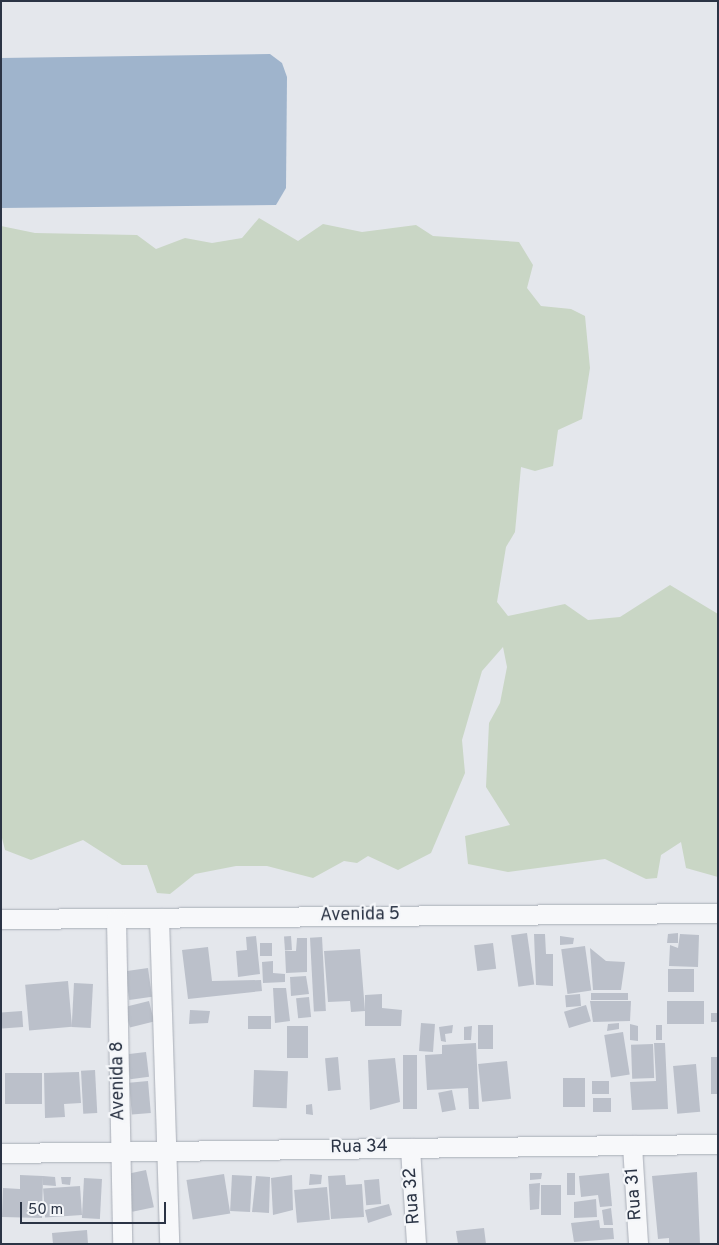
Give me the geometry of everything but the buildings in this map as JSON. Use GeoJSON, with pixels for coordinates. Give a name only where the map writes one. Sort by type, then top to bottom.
{"type":"FeatureCollection","features":[{"type":"Feature","properties":{"kind":"street","name":"Avenida 5"},"geometry":{"type":"LineString","coordinates":[[1,920],[718,913]]}},
{"type":"Feature","properties":{"kind":"street"},"geometry":{"type":"LineString","coordinates":[[160,918],[163,1151],[169,1244]]}},
{"type":"Feature","properties":{"kind":"street","name":"Avenida 8"},"geometry":{"type":"LineString","coordinates":[[116,919],[122,1244]]}},
{"type":"Feature","properties":{"kind":"street","name":"Rua 34"},"geometry":{"type":"LineString","coordinates":[[1,1153],[718,1144]]}},
{"type":"Feature","properties":{"kind":"street","name":"Rua 31"},"geometry":{"type":"LineString","coordinates":[[632,1145],[638,1244]]}},
{"type":"Feature","properties":{"kind":"street","name":"Rua 32"},"geometry":{"type":"LineString","coordinates":[[410,1148],[416,1244]]}},
{"type":"Feature","properties":{"kind":"green space"},"geometry":{"type":"Polygon","coordinates":[[[259,218],[298,241],[323,224],[362,232],[416,225],[433,236],[519,242],[533,265],[527,288],[541,306],[571,309],[585,316],[590,368],[582,419],[558,430],[553,466],[535,471],[521,467],[515,532],[506,547],[497,602],[508,616],[565,604],[588,620],[620,617],[670,585],[718,614],[718,877],[686,868],[681,842],[661,855],[657,878],[646,879],[605,859],[508,872],[468,864],[465,836],[510,825],[486,787],[489,723],[500,703],[507,667],[503,647],[482,671],[462,740],[465,773],[431,853],[398,870],[368,856],[357,863],[344,861],[313,878],[267,866],[236,866],[195,874],[170,894],[157,893],[147,865],[122,865],[83,840],[31,860],[5,850],[1,834],[1,226],[35,233],[137,235],[156,249],[185,238],[212,243],[242,238],[259,218]]]}},
{"type":"Feature","properties":{"kind":"water"},"geometry":{"type":"Polygon","coordinates":[[[270,54],[282,63],[287,77],[286,188],[276,205],[1,208],[1,58],[270,54]]]}}]}
